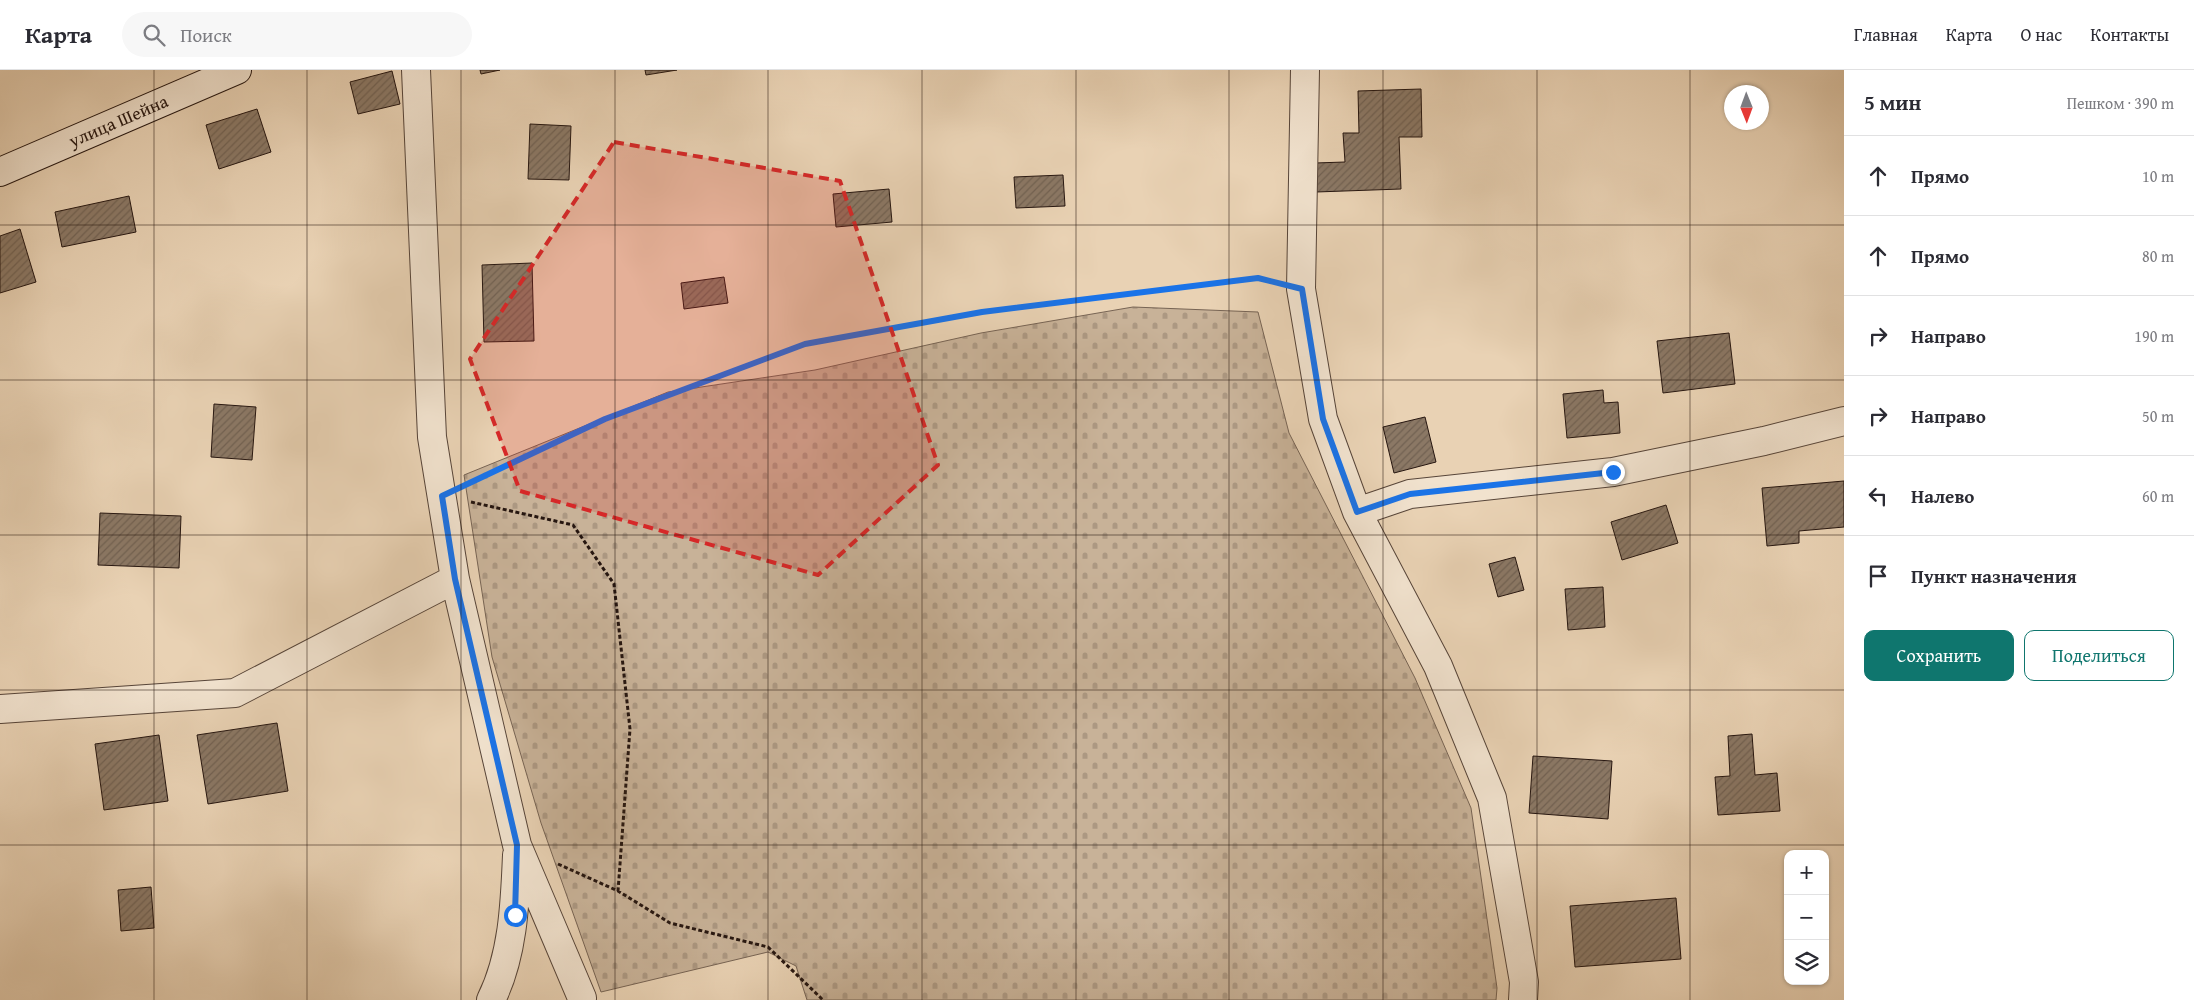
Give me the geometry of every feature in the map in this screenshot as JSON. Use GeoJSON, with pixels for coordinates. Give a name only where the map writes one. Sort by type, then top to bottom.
{"type":"FeatureCollection","features":[{"type":"Feature","properties":{"kind":"street","name":"улица Шейна"},"geometry":{"type":"LineString","coordinates":[[0,172],[237,70]]}},
{"type":"Feature","properties":{"kind":"street"},"geometry":{"type":"LineString","coordinates":[[416,70],[432,436],[455,579],[517,845],[582,998]]}},
{"type":"Feature","properties":{"kind":"street"},"geometry":{"type":"LineString","coordinates":[[1305,70],[1302,289],[1323,419],[1357,512],[1438,666],[1492,798],[1524,982],[1524,1000]]}},
{"type":"Feature","properties":{"kind":"street"},"geometry":{"type":"LineString","coordinates":[[1357,512],[1410,494],[1613,472],[1764,441],[1844,421]]}},
{"type":"Feature","properties":{"kind":"street"},"geometry":{"type":"LineString","coordinates":[[0,709],[235,693],[455,579]]}},
{"type":"Feature","properties":{"kind":"street"},"geometry":{"type":"LineString","coordinates":[[491,1000],[498,986],[515,915],[517,845]]}},
{"type":"Feature","properties":{"kind":"path"},"geometry":{"type":"LineString","coordinates":[[442,496],[605,419],[805,344],[982,312],[1258,278],[1302,289]]}},
{"type":"Feature","properties":{"kind":"path"},"geometry":{"type":"LineString","coordinates":[[442,496],[573,525],[614,584],[630,729],[618,891]]}},
{"type":"Feature","properties":{"kind":"path"},"geometry":{"type":"LineString","coordinates":[[517,845],[618,891],[670,923],[768,947],[823,1000]]}},
{"type":"Feature","properties":{"kind":"highlighted area"},"geometry":{"type":"Polygon","coordinates":[[[614,142],[840,181],[938,465],[818,575],[520,491],[470,359],[614,142]]]}},
{"type":"Feature","properties":{"kind":"green space"},"geometry":{"type":"Polygon","coordinates":[[[1133,307],[1258,312],[1289,433],[1415,678],[1471,808],[1497,988],[1496,1000],[807,1000],[796,966],[768,952],[601,992],[541,823],[492,657],[464,475],[668,392],[815,370],[981,333],[1133,307]]]}},
{"type":"Feature","properties":{"kind":"building"},"geometry":{"type":"Polygon","coordinates":[[[480,70],[500,70],[481,74],[480,70]]]}},
{"type":"Feature","properties":{"kind":"building"},"geometry":{"type":"Polygon","coordinates":[[[645,70],[677,70],[646,75],[645,70]]]}},
{"type":"Feature","properties":{"kind":"building"},"geometry":{"type":"Polygon","coordinates":[[[392,71],[400,104],[358,114],[350,82],[392,71]]]}},
{"type":"Feature","properties":{"kind":"building"},"geometry":{"type":"Polygon","coordinates":[[[1421,89],[1422,137],[1399,137],[1401,189],[1316,192],[1315,163],[1345,162],[1343,133],[1359,133],[1358,91],[1421,89]]]}},
{"type":"Feature","properties":{"kind":"building"},"geometry":{"type":"Polygon","coordinates":[[[257,109],[271,152],[219,169],[206,125],[257,109]]]}},
{"type":"Feature","properties":{"kind":"building"},"geometry":{"type":"Polygon","coordinates":[[[530,124],[571,126],[569,180],[528,179],[530,124]]]}},
{"type":"Feature","properties":{"kind":"building"},"geometry":{"type":"Polygon","coordinates":[[[1063,175],[1065,206],[1016,208],[1014,177],[1063,175]]]}},
{"type":"Feature","properties":{"kind":"building"},"geometry":{"type":"Polygon","coordinates":[[[889,189],[892,222],[836,227],[833,194],[889,189]]]}},
{"type":"Feature","properties":{"kind":"building"},"geometry":{"type":"Polygon","coordinates":[[[129,196],[136,232],[62,247],[55,212],[129,196]]]}},
{"type":"Feature","properties":{"kind":"building"},"geometry":{"type":"Polygon","coordinates":[[[20,229],[36,282],[0,293],[0,236],[20,229]]]}},
{"type":"Feature","properties":{"kind":"building"},"geometry":{"type":"Polygon","coordinates":[[[532,263],[534,341],[484,342],[482,265],[532,263]]]}},
{"type":"Feature","properties":{"kind":"building"},"geometry":{"type":"Polygon","coordinates":[[[724,277],[728,303],[684,309],[681,283],[724,277]]]}},
{"type":"Feature","properties":{"kind":"building"},"geometry":{"type":"Polygon","coordinates":[[[1729,333],[1735,384],[1663,393],[1657,341],[1729,333]]]}},
{"type":"Feature","properties":{"kind":"building"},"geometry":{"type":"Polygon","coordinates":[[[1603,390],[1604,403],[1618,402],[1620,433],[1567,438],[1563,394],[1603,390]]]}},
{"type":"Feature","properties":{"kind":"building"},"geometry":{"type":"Polygon","coordinates":[[[214,404],[256,407],[252,460],[211,457],[214,404]]]}},
{"type":"Feature","properties":{"kind":"building"},"geometry":{"type":"Polygon","coordinates":[[[1425,417],[1436,462],[1394,473],[1383,427],[1425,417]]]}},
{"type":"Feature","properties":{"kind":"building"},"geometry":{"type":"Polygon","coordinates":[[[1844,481],[1844,527],[1799,531],[1799,543],[1767,546],[1762,488],[1844,481]]]}},
{"type":"Feature","properties":{"kind":"building"},"geometry":{"type":"Polygon","coordinates":[[[1666,505],[1678,543],[1622,560],[1611,522],[1666,505]]]}},
{"type":"Feature","properties":{"kind":"building"},"geometry":{"type":"Polygon","coordinates":[[[100,513],[181,516],[179,568],[98,565],[100,513]]]}},
{"type":"Feature","properties":{"kind":"building"},"geometry":{"type":"Polygon","coordinates":[[[1515,557],[1524,590],[1498,597],[1489,564],[1515,557]]]}},
{"type":"Feature","properties":{"kind":"building"},"geometry":{"type":"Polygon","coordinates":[[[1603,587],[1605,627],[1568,630],[1565,589],[1603,587]]]}},
{"type":"Feature","properties":{"kind":"building"},"geometry":{"type":"Polygon","coordinates":[[[277,723],[288,791],[208,804],[197,735],[277,723]]]}},
{"type":"Feature","properties":{"kind":"building"},"geometry":{"type":"Polygon","coordinates":[[[1752,734],[1755,775],[1777,773],[1780,811],[1718,815],[1715,777],[1730,776],[1728,736],[1752,734]]]}},
{"type":"Feature","properties":{"kind":"building"},"geometry":{"type":"Polygon","coordinates":[[[159,735],[168,801],[104,810],[95,744],[159,735]]]}},
{"type":"Feature","properties":{"kind":"building"},"geometry":{"type":"Polygon","coordinates":[[[1533,756],[1612,761],[1608,819],[1529,813],[1533,756]]]}},
{"type":"Feature","properties":{"kind":"building"},"geometry":{"type":"Polygon","coordinates":[[[151,887],[154,928],[121,931],[118,890],[151,887]]]}},
{"type":"Feature","properties":{"kind":"building"},"geometry":{"type":"Polygon","coordinates":[[[1676,898],[1681,959],[1575,967],[1570,906],[1676,898]]]}},
{"type":"Feature","properties":{"kind":"route"},"geometry":{"type":"LineString","coordinates":[[515,915],[517,845],[455,579],[442,496],[605,419],[805,344],[982,312],[1258,278],[1302,289],[1323,419],[1357,512],[1410,494],[1613,472]]}}]}
